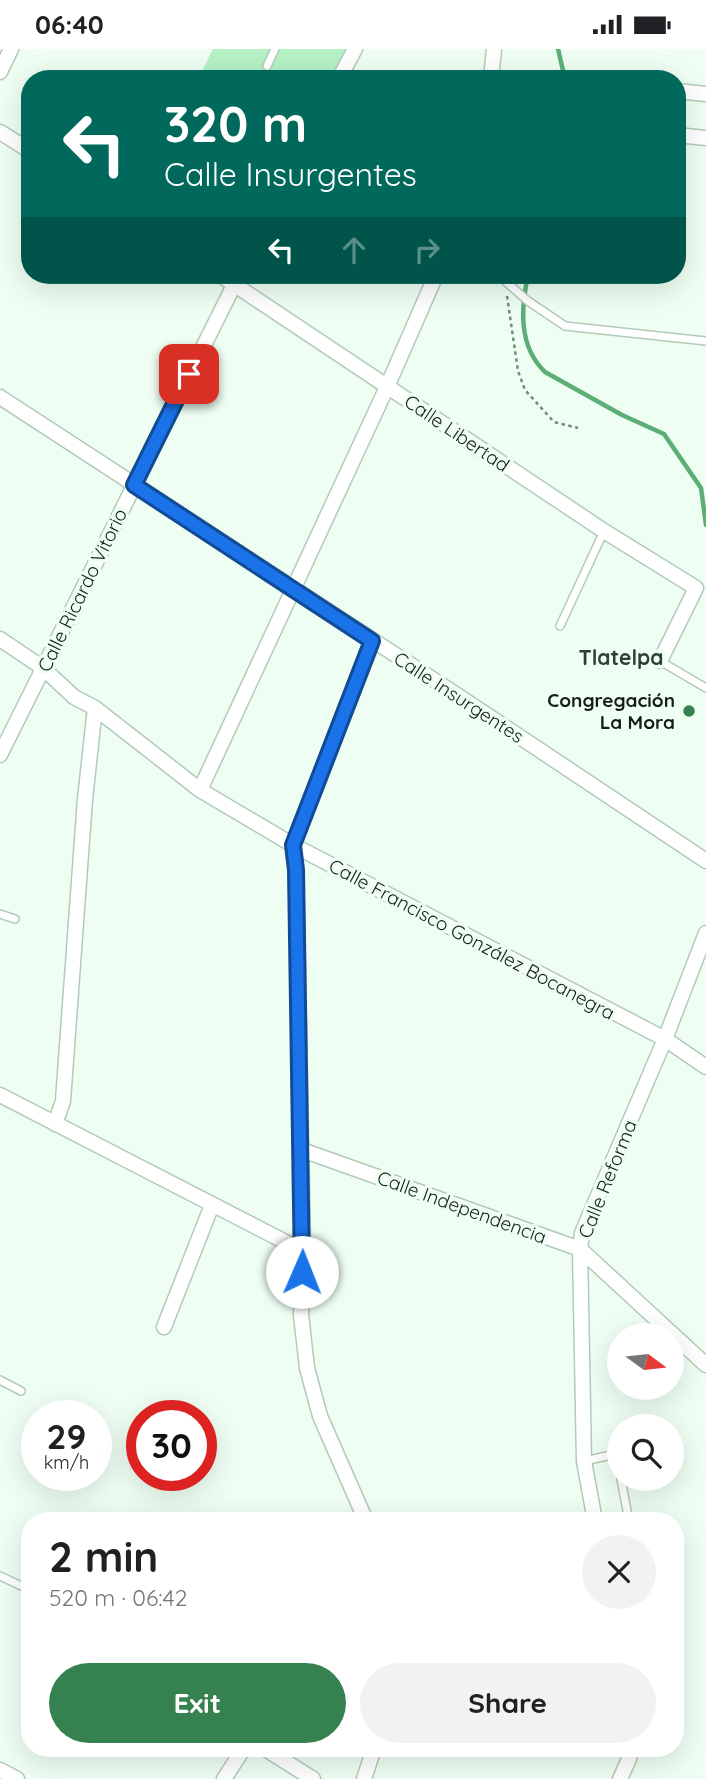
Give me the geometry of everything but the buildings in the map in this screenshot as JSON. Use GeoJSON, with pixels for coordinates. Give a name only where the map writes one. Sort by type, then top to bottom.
{"type":"FeatureCollection","features":[{"type":"Feature","properties":{"kind":"street"},"geometry":{"type":"LineString","coordinates":[[0,72],[11,49]]}},
{"type":"Feature","properties":{"kind":"street"},"geometry":{"type":"LineString","coordinates":[[344,70],[355,49]]}},
{"type":"Feature","properties":{"kind":"street"},"geometry":{"type":"LineString","coordinates":[[492,70],[494,49]]}},
{"type":"Feature","properties":{"kind":"street"},"geometry":{"type":"LineString","coordinates":[[686,92],[706,94]]}},
{"type":"Feature","properties":{"kind":"street"},"geometry":{"type":"LineString","coordinates":[[0,132],[21,145]]}},
{"type":"Feature","properties":{"kind":"street"},"geometry":{"type":"LineString","coordinates":[[686,136],[706,138]]}},
{"type":"Feature","properties":{"kind":"street","name":"Calle Ricardo Vitorio"},"geometry":{"type":"LineString","coordinates":[[0,755],[234,284]]}},
{"type":"Feature","properties":{"kind":"street","name":"Calle Libertad"},"geometry":{"type":"LineString","coordinates":[[244,284],[387,387],[604,531],[696,588],[660,661]]}},
{"type":"Feature","properties":{"kind":"street"},"geometry":{"type":"LineString","coordinates":[[201,790],[432,284]]}},
{"type":"Feature","properties":{"kind":"street","name":"Calle Insurgentes"},"geometry":{"type":"LineString","coordinates":[[0,397],[706,861]]}},
{"type":"Feature","properties":{"kind":"street","name":"Calle Francisco González Bocanegra"},"geometry":{"type":"LineString","coordinates":[[0,639],[43,668],[74,697],[94,708],[201,790],[293,845],[665,1039],[706,1067]]}},
{"type":"Feature","properties":{"kind":"street"},"geometry":{"type":"LineString","coordinates":[[362,1512],[320,1416],[307,1369],[301,1315],[302,1150],[296,870],[293,845],[372,641]]}},
{"type":"Feature","properties":{"kind":"street"},"geometry":{"type":"LineString","coordinates":[[55,1124],[63,1101],[94,708]]}},
{"type":"Feature","properties":{"kind":"street","name":"Calle Reforma"},"geometry":{"type":"LineString","coordinates":[[594,1512],[584,1461],[579,1249],[582,1233],[665,1039],[706,933]]}},
{"type":"Feature","properties":{"kind":"street"},"geometry":{"type":"LineString","coordinates":[[0,1094],[303,1251]]}},
{"type":"Feature","properties":{"kind":"street","name":"Calle Independencia"},"geometry":{"type":"LineString","coordinates":[[302,1150],[579,1249],[706,1365]]}},
{"type":"Feature","properties":{"kind":"street"},"geometry":{"type":"LineString","coordinates":[[164,1327],[212,1205]]}},
{"type":"Feature","properties":{"kind":"street"},"geometry":{"type":"LineString","coordinates":[[224,1779],[238,1757]]}},
{"type":"Feature","properties":{"kind":"street"},"geometry":{"type":"LineString","coordinates":[[278,1757],[313,1779]]}},
{"type":"Feature","properties":{"kind":"street"},"geometry":{"type":"LineString","coordinates":[[364,1779],[371,1757]]}},
{"type":"Feature","properties":{"kind":"street"},"geometry":{"type":"LineString","coordinates":[[620,1779],[629,1757]]}},
{"type":"Feature","properties":{"kind":"street"},"geometry":{"type":"LineString","coordinates":[[0,1770],[17,1779]]}},
{"type":"Feature","properties":{"kind":"lane"},"geometry":{"type":"LineString","coordinates":[[267,66],[275,49]]}},
{"type":"Feature","properties":{"kind":"lane"},"geometry":{"type":"LineString","coordinates":[[507,284],[565,326],[706,341]]}},
{"type":"Feature","properties":{"kind":"lane"},"geometry":{"type":"LineString","coordinates":[[561,626],[604,531]]}},
{"type":"Feature","properties":{"kind":"lane"},"geometry":{"type":"LineString","coordinates":[[660,661],[706,688]]}},
{"type":"Feature","properties":{"kind":"lane"},"geometry":{"type":"LineString","coordinates":[[0,914],[15,919]]}},
{"type":"Feature","properties":{"kind":"lane"},"geometry":{"type":"LineString","coordinates":[[0,1381],[20,1391]]}},
{"type":"Feature","properties":{"kind":"lane"},"geometry":{"type":"LineString","coordinates":[[584,1461],[607,1456]]}},
{"type":"Feature","properties":{"kind":"lane"},"geometry":{"type":"LineString","coordinates":[[623,1491],[627,1512]]}},
{"type":"Feature","properties":{"kind":"lane"},"geometry":{"type":"LineString","coordinates":[[0,1576],[21,1586]]}},
{"type":"Feature","properties":{"kind":"path"},"geometry":{"type":"LineString","coordinates":[[504,284],[517,371],[525,390],[554,422],[578,428]]}},
{"type":"Feature","properties":{"kind":"green space"},"geometry":{"type":"Polygon","coordinates":[[[213,49],[350,49],[340,70],[202,70],[213,49]]]}},
{"type":"Feature","properties":{"kind":"waterway"},"geometry":{"type":"LineString","coordinates":[[558,49],[563,70]]}},
{"type":"Feature","properties":{"kind":"waterway"},"geometry":{"type":"LineString","coordinates":[[527,284],[524,326],[526,339],[536,362],[545,372],[622,415],[664,434],[701,488],[706,525]]}},
{"type":"Feature","properties":{"kind":"place","name":"Congregación La Mora"},"geometry":{"type":"Point","coordinates":[689,711]}},
{"type":"Feature","properties":{"kind":"district","name":"Tlatelpa"},"geometry":{"type":"Point","coordinates":[621,658]}},
{"type":"Feature","properties":{"kind":"route"},"geometry":{"type":"LineString","coordinates":[[189,374],[134,485],[372,641],[293,845],[296,870],[302,1150],[302,1272]]}}]}
